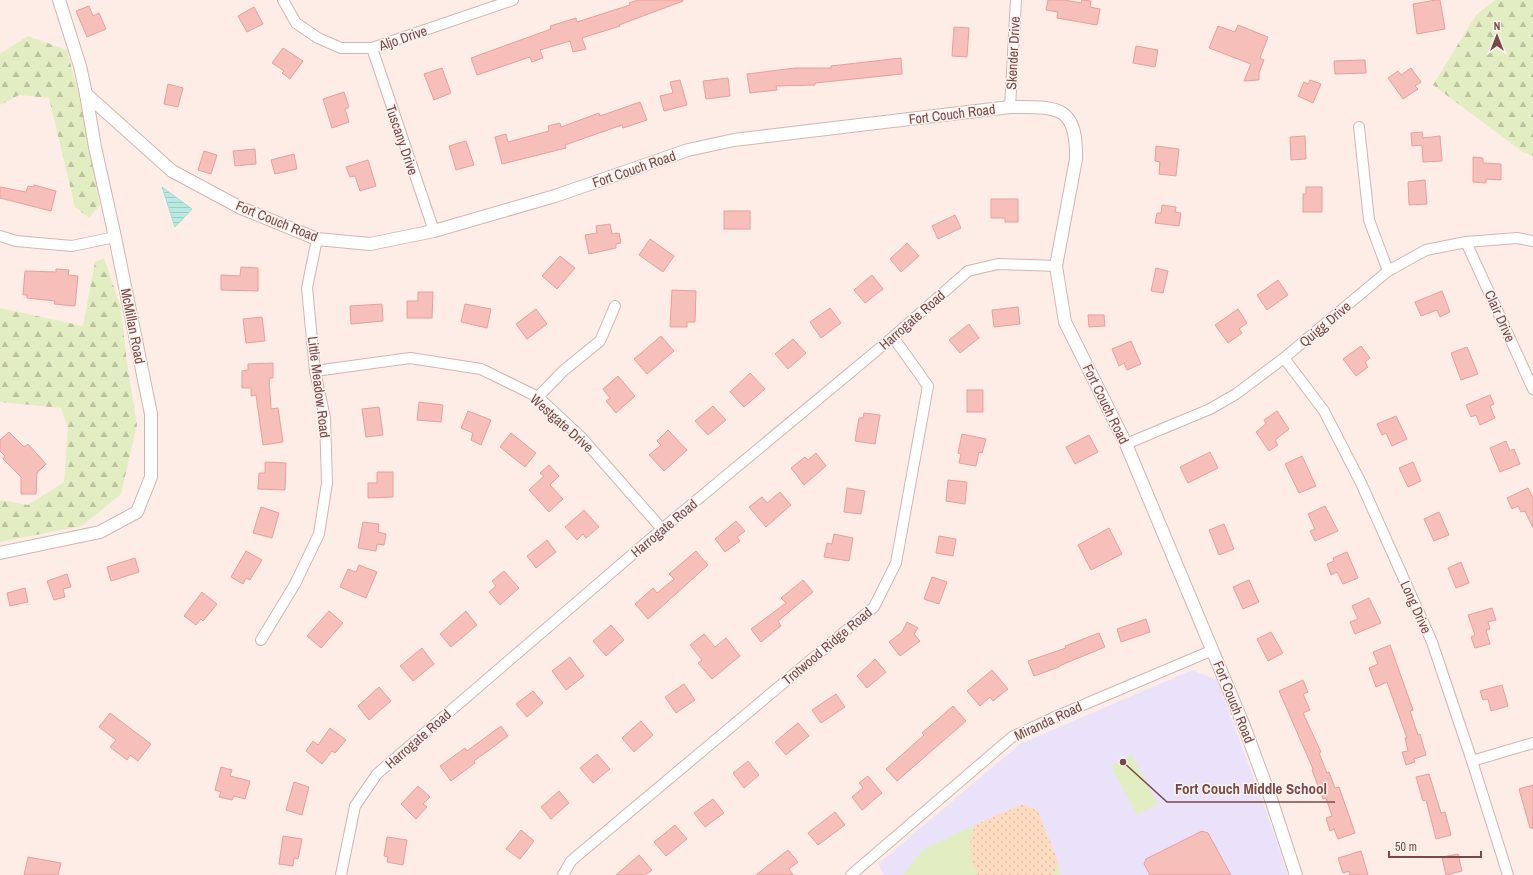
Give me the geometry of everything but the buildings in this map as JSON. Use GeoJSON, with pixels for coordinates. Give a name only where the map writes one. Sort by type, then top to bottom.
{"type":"FeatureCollection","features":[{"type":"Feature","properties":{"kind":"street","name":"McMillan Road"},"geometry":{"type":"LineString","coordinates":[[0,553],[100,532],[137,512],[151,477],[151,414],[95,147],[80,66],[59,0]]}},
{"type":"Feature","properties":{"kind":"street","name":"Aljo Drive"},"geometry":{"type":"LineString","coordinates":[[283,0],[296,22],[318,38],[342,48],[372,48],[514,0]]}},
{"type":"Feature","properties":{"kind":"street","name":"Skender Drive"},"geometry":{"type":"LineString","coordinates":[[1010,107],[1016,0]]}},
{"type":"Feature","properties":{"kind":"street","name":"Tuscany Drive"},"geometry":{"type":"LineString","coordinates":[[372,48],[434,231]]}},
{"type":"Feature","properties":{"kind":"street","name":"Fort Couch Road"},"geometry":{"type":"LineString","coordinates":[[86,94],[172,171],[241,208],[317,240],[370,244],[434,231],[555,196],[688,150],[726,142],[1010,107],[1040,107],[1058,110],[1069,119],[1074,128],[1077,141],[1076,159],[1056,266],[1065,322],[1126,444],[1247,733],[1296,875]]}},
{"type":"Feature","properties":{"kind":"street"},"geometry":{"type":"LineString","coordinates":[[1359,127],[1369,220],[1388,271]]}},
{"type":"Feature","properties":{"kind":"street"},"geometry":{"type":"LineString","coordinates":[[0,236],[16,240],[72,246],[115,237]]}},
{"type":"Feature","properties":{"kind":"street","name":"Quigg Drive"},"geometry":{"type":"LineString","coordinates":[[1126,444],[1210,409],[1236,394],[1284,358],[1388,271],[1426,250],[1466,242],[1517,238],[1533,241]]}},
{"type":"Feature","properties":{"kind":"street","name":"Little Meadow Road"},"geometry":{"type":"LineString","coordinates":[[261,640],[295,584],[319,534],[327,483],[325,418],[315,371],[307,288],[317,240]]}},
{"type":"Feature","properties":{"kind":"street","name":"Clair Drive"},"geometry":{"type":"LineString","coordinates":[[1466,242],[1533,389]]}},
{"type":"Feature","properties":{"kind":"street","name":"Harrogate Road"},"geometry":{"type":"LineString","coordinates":[[341,875],[355,806],[377,774],[662,529],[893,337],[968,270],[998,264],[1056,266]]}},
{"type":"Feature","properties":{"kind":"street"},"geometry":{"type":"LineString","coordinates":[[538,397],[563,371],[600,341],[615,306]]}},
{"type":"Feature","properties":{"kind":"street","name":"Trotwood Ridge Road"},"geometry":{"type":"LineString","coordinates":[[563,875],[571,861],[874,607],[896,563],[928,386],[893,337]]}},
{"type":"Feature","properties":{"kind":"street","name":"Westgate Drive"},"geometry":{"type":"LineString","coordinates":[[315,371],[410,358],[480,369],[538,397],[582,438],[662,529]]}},
{"type":"Feature","properties":{"kind":"street","name":"Long Drive"},"geometry":{"type":"LineString","coordinates":[[1284,358],[1324,411],[1361,483],[1432,642],[1508,875]]}},
{"type":"Feature","properties":{"kind":"street","name":"Miranda Road"},"geometry":{"type":"LineString","coordinates":[[851,875],[1012,737],[1057,716],[1212,650]]}},
{"type":"Feature","properties":{"kind":"street"},"geometry":{"type":"LineString","coordinates":[[1472,761],[1533,742]]}},
{"type":"Feature","properties":{"kind":"shaded area"},"geometry":{"type":"Polygon","coordinates":[[[1192,670],[1217,680],[1271,824],[1288,875],[884,875],[878,864],[1020,744],[1192,670]]]}},
{"type":"Feature","properties":{"kind":"green space"},"geometry":{"type":"Polygon","coordinates":[[[1495,0],[1533,0],[1533,156],[1524,153],[1433,85],[1476,15],[1495,0]]]}},
{"type":"Feature","properties":{"kind":"green space"},"geometry":{"type":"Polygon","coordinates":[[[28,36],[67,50],[82,107],[100,205],[89,218],[75,207],[49,98],[19,95],[0,105],[0,54],[28,36]]]}},
{"type":"Feature","properties":{"kind":"green space"},"geometry":{"type":"Polygon","coordinates":[[[104,258],[121,308],[127,363],[137,425],[121,494],[82,526],[0,542],[0,500],[28,505],[64,482],[68,429],[61,408],[0,402],[0,308],[83,326],[95,262],[104,258]]]}},
{"type":"Feature","properties":{"kind":"green space"},"geometry":{"type":"Polygon","coordinates":[[[1132,755],[1158,804],[1137,815],[1111,766],[1132,755]]]}},
{"type":"Feature","properties":{"kind":"green space"},"geometry":{"type":"Polygon","coordinates":[[[1023,804],[1038,811],[1058,862],[1061,875],[903,875],[922,850],[1023,804]]]}},
{"type":"Feature","properties":{"kind":"sand"},"geometry":{"type":"Polygon","coordinates":[[[1023,804],[1038,811],[1058,862],[1055,871],[1051,875],[978,875],[971,860],[970,840],[975,825],[1023,804]]]}},
{"type":"Feature","properties":{"kind":"water"},"geometry":{"type":"Polygon","coordinates":[[[162,187],[192,209],[175,227],[162,187]]]}},
{"type":"Feature","properties":{"kind":"place","name":"Fort Couch Middle School"},"geometry":{"type":"Point","coordinates":[1123,762]}}]}
